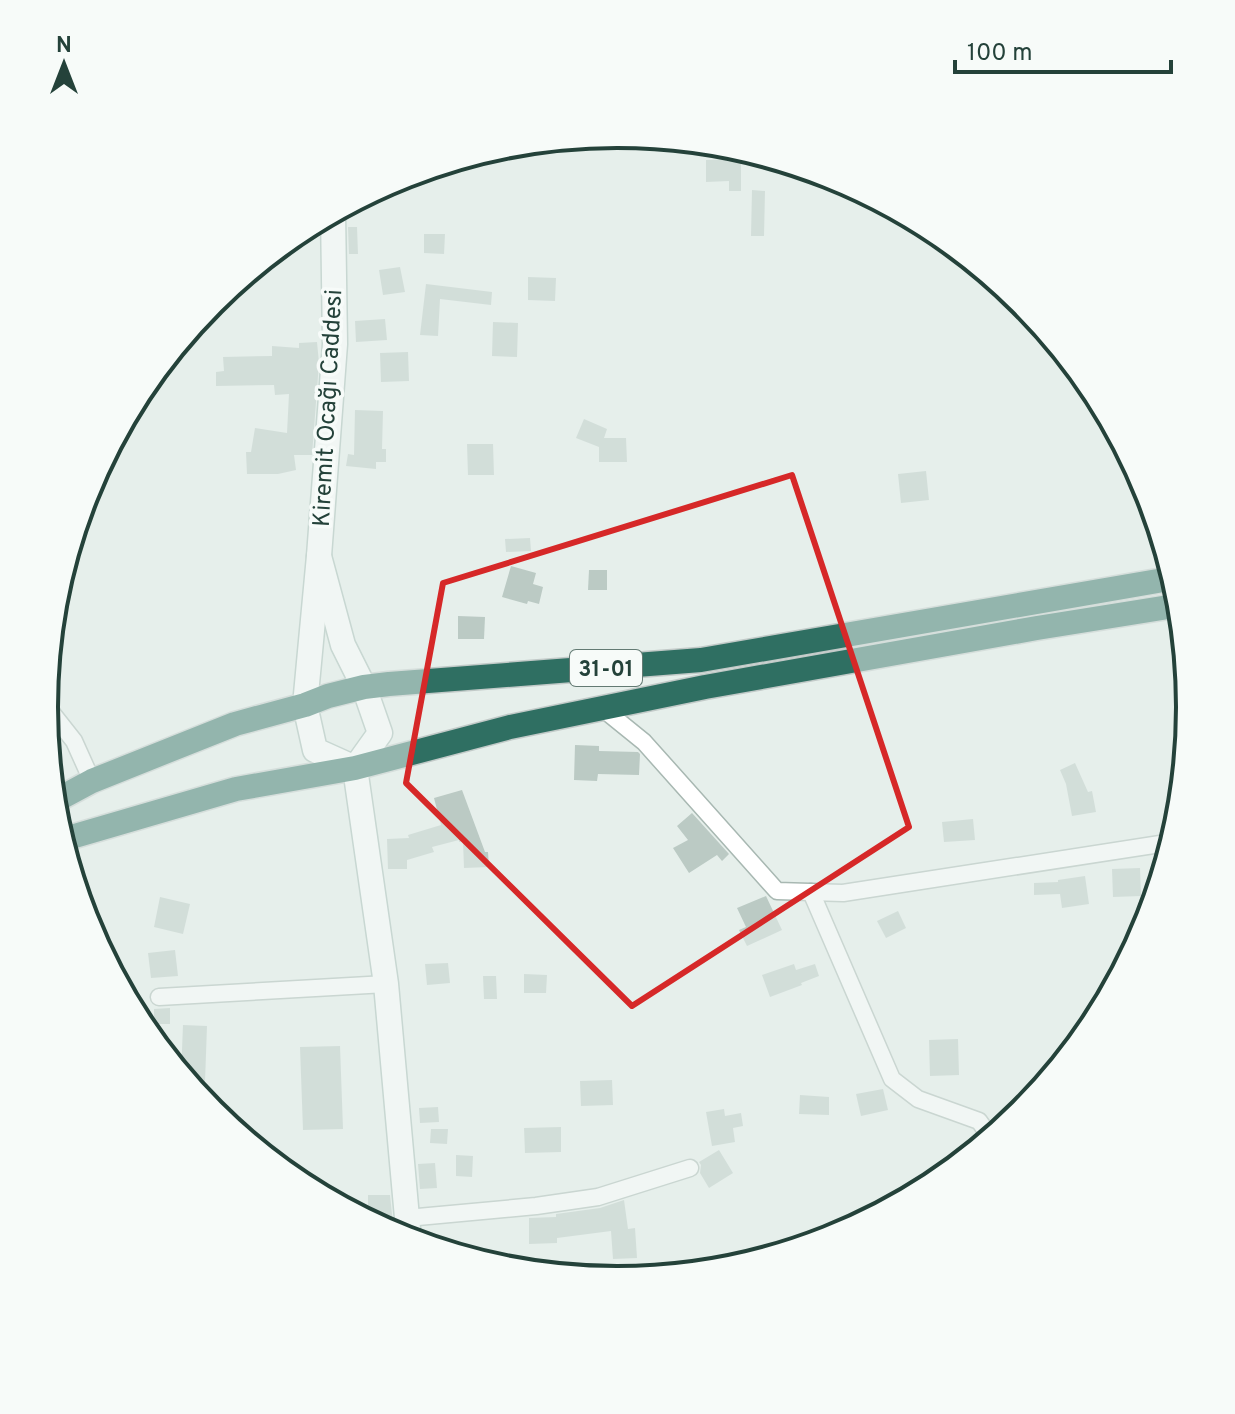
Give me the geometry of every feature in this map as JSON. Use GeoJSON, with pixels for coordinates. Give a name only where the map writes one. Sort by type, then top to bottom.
{"type":"FeatureCollection","features":[{"type":"Feature","properties":{"kind":"highway","name":"31-01"},"geometry":{"type":"LineString","coordinates":[[66,795],[92,781],[235,724],[364,687],[701,660],[1162,580]]}},
{"type":"Feature","properties":{"kind":"highway","name":"31-01"},"geometry":{"type":"LineString","coordinates":[[74,836],[236,789],[355,768],[510,727],[735,682],[1168,607]]}},
{"type":"Feature","properties":{"kind":"street","name":"Kiremit Ocağı Caddesi"},"geometry":{"type":"LineString","coordinates":[[333,225],[335,344],[305,705],[315,750],[355,768]]}},
{"type":"Feature","properties":{"kind":"street"},"geometry":{"type":"LineString","coordinates":[[319,556],[343,645],[364,687],[380,733],[355,768],[386,984],[408,1226]]}},
{"type":"Feature","properties":{"kind":"street"},"geometry":{"type":"LineString","coordinates":[[602,708],[644,742],[777,891],[843,893],[1160,844]]}},
{"type":"Feature","properties":{"kind":"street"},"geometry":{"type":"LineString","coordinates":[[58,721],[74,741],[92,781]]}},
{"type":"Feature","properties":{"kind":"street"},"geometry":{"type":"LineString","coordinates":[[811,892],[892,1079],[918,1099],[979,1121],[985,1129]]}},
{"type":"Feature","properties":{"kind":"street"},"geometry":{"type":"LineString","coordinates":[[159,997],[386,984]]}},
{"type":"Feature","properties":{"kind":"street"},"geometry":{"type":"LineString","coordinates":[[414,1228],[598,1197],[690,1168]]}},
{"type":"Feature","properties":{"kind":"highlighted area"},"geometry":{"type":"Polygon","coordinates":[[[792,475],[909,827],[632,1006],[406,783],[443,583],[792,475]]]}},
{"type":"Feature","properties":{"kind":"building"},"geometry":{"type":"Polygon","coordinates":[[[706,160],[741,162],[741,191],[729,191],[729,181],[706,182],[706,160]]]}},
{"type":"Feature","properties":{"kind":"building"},"geometry":{"type":"Polygon","coordinates":[[[752,190],[765,191],[764,236],[751,236],[752,190]]]}},
{"type":"Feature","properties":{"kind":"building"},"geometry":{"type":"Polygon","coordinates":[[[348,227],[357,227],[358,254],[349,254],[348,227]]]}},
{"type":"Feature","properties":{"kind":"building"},"geometry":{"type":"Polygon","coordinates":[[[424,234],[445,234],[444,254],[424,253],[424,234]]]}},
{"type":"Feature","properties":{"kind":"building"},"geometry":{"type":"Polygon","coordinates":[[[400,267],[405,292],[383,295],[379,270],[400,267]]]}},
{"type":"Feature","properties":{"kind":"building"},"geometry":{"type":"Polygon","coordinates":[[[528,277],[556,278],[555,301],[528,300],[528,277]]]}},
{"type":"Feature","properties":{"kind":"building"},"geometry":{"type":"Polygon","coordinates":[[[426,284],[492,292],[491,305],[440,299],[438,336],[420,335],[426,284]]]}},
{"type":"Feature","properties":{"kind":"building"},"geometry":{"type":"Polygon","coordinates":[[[385,319],[387,340],[356,342],[355,321],[385,319]]]}},
{"type":"Feature","properties":{"kind":"building"},"geometry":{"type":"Polygon","coordinates":[[[493,322],[518,323],[517,357],[492,356],[493,322]]]}},
{"type":"Feature","properties":{"kind":"building"},"geometry":{"type":"Polygon","coordinates":[[[317,342],[319,363],[312,455],[294,455],[296,470],[278,474],[247,474],[246,452],[251,452],[255,428],[287,433],[289,394],[275,395],[274,385],[216,386],[216,372],[224,371],[223,357],[272,356],[272,346],[299,348],[299,343],[317,342]]]}},
{"type":"Feature","properties":{"kind":"building"},"geometry":{"type":"Polygon","coordinates":[[[408,352],[409,381],[381,382],[380,353],[408,352]]]}},
{"type":"Feature","properties":{"kind":"building"},"geometry":{"type":"Polygon","coordinates":[[[355,410],[383,411],[382,449],[386,449],[386,462],[376,462],[376,469],[346,466],[348,454],[354,455],[355,410]]]}},
{"type":"Feature","properties":{"kind":"building"},"geometry":{"type":"Polygon","coordinates":[[[584,419],[607,429],[604,438],[626,438],[627,462],[599,462],[599,447],[576,438],[584,419]]]}},
{"type":"Feature","properties":{"kind":"building"},"geometry":{"type":"Polygon","coordinates":[[[467,444],[493,444],[494,475],[468,475],[467,444]]]}},
{"type":"Feature","properties":{"kind":"building"},"geometry":{"type":"Polygon","coordinates":[[[926,471],[929,500],[901,503],[898,474],[926,471]]]}},
{"type":"Feature","properties":{"kind":"building"},"geometry":{"type":"Polygon","coordinates":[[[530,538],[531,551],[506,552],[505,539],[530,538]]]}},
{"type":"Feature","properties":{"kind":"building"},"geometry":{"type":"Polygon","coordinates":[[[511,566],[536,573],[533,584],[543,587],[539,604],[502,597],[511,566]]]}},
{"type":"Feature","properties":{"kind":"building"},"geometry":{"type":"Polygon","coordinates":[[[589,570],[607,570],[607,590],[588,590],[589,570]]]}},
{"type":"Feature","properties":{"kind":"building"},"geometry":{"type":"Polygon","coordinates":[[[458,616],[485,617],[484,639],[458,639],[458,616]]]}},
{"type":"Feature","properties":{"kind":"building"},"geometry":{"type":"Polygon","coordinates":[[[575,745],[599,746],[599,751],[638,752],[639,775],[598,774],[597,781],[574,780],[575,745]]]}},
{"type":"Feature","properties":{"kind":"building"},"geometry":{"type":"Polygon","coordinates":[[[1075,763],[1088,792],[1092,791],[1096,812],[1072,816],[1060,770],[1075,763]]]}},
{"type":"Feature","properties":{"kind":"building"},"geometry":{"type":"Polygon","coordinates":[[[462,790],[485,852],[488,852],[489,867],[464,868],[463,841],[459,840],[432,847],[434,852],[407,860],[407,869],[388,869],[387,839],[409,838],[408,835],[441,825],[434,798],[462,790]]]}},
{"type":"Feature","properties":{"kind":"building"},"geometry":{"type":"Polygon","coordinates":[[[692,813],[729,854],[722,861],[717,855],[689,873],[673,848],[688,840],[677,826],[692,813]]]}},
{"type":"Feature","properties":{"kind":"building"},"geometry":{"type":"Polygon","coordinates":[[[973,819],[975,840],[944,842],[942,822],[973,819]]]}},
{"type":"Feature","properties":{"kind":"building"},"geometry":{"type":"Polygon","coordinates":[[[1140,868],[1141,896],[1113,897],[1112,869],[1140,868]]]}},
{"type":"Feature","properties":{"kind":"building"},"geometry":{"type":"Polygon","coordinates":[[[1085,876],[1089,904],[1062,908],[1060,894],[1034,895],[1034,883],[1085,876]]]}},
{"type":"Feature","properties":{"kind":"building"},"geometry":{"type":"Polygon","coordinates":[[[766,896],[782,930],[747,946],[739,930],[746,927],[737,908],[766,896]]]}},
{"type":"Feature","properties":{"kind":"building"},"geometry":{"type":"Polygon","coordinates":[[[160,897],[190,904],[183,934],[154,927],[160,897]]]}},
{"type":"Feature","properties":{"kind":"building"},"geometry":{"type":"Polygon","coordinates":[[[898,911],[906,928],[886,938],[877,921],[898,911]]]}},
{"type":"Feature","properties":{"kind":"building"},"geometry":{"type":"Polygon","coordinates":[[[175,950],[178,976],[151,978],[148,953],[175,950]]]}},
{"type":"Feature","properties":{"kind":"building"},"geometry":{"type":"Polygon","coordinates":[[[448,963],[450,983],[427,985],[425,964],[448,963]]]}},
{"type":"Feature","properties":{"kind":"building"},"geometry":{"type":"Polygon","coordinates":[[[794,964],[796,970],[815,964],[819,976],[770,997],[762,975],[794,964]]]}},
{"type":"Feature","properties":{"kind":"building"},"geometry":{"type":"Polygon","coordinates":[[[524,974],[547,975],[546,993],[524,993],[524,974]]]}},
{"type":"Feature","properties":{"kind":"building"},"geometry":{"type":"Polygon","coordinates":[[[483,976],[496,976],[497,999],[484,999],[483,976]]]}},
{"type":"Feature","properties":{"kind":"building"},"geometry":{"type":"Polygon","coordinates":[[[170,1008],[170,1024],[156,1024],[154,1009],[170,1008]]]}},
{"type":"Feature","properties":{"kind":"building"},"geometry":{"type":"Polygon","coordinates":[[[183,1025],[207,1026],[205,1082],[182,1057],[183,1025]]]}},
{"type":"Feature","properties":{"kind":"building"},"geometry":{"type":"Polygon","coordinates":[[[958,1039],[959,1075],[930,1076],[929,1040],[958,1039]]]}},
{"type":"Feature","properties":{"kind":"building"},"geometry":{"type":"Polygon","coordinates":[[[340,1046],[343,1129],[303,1130],[300,1047],[340,1046]]]}},
{"type":"Feature","properties":{"kind":"building"},"geometry":{"type":"Polygon","coordinates":[[[612,1080],[613,1105],[581,1106],[580,1081],[612,1080]]]}},
{"type":"Feature","properties":{"kind":"building"},"geometry":{"type":"Polygon","coordinates":[[[883,1089],[888,1110],[861,1116],[856,1094],[883,1089]]]}},
{"type":"Feature","properties":{"kind":"building"},"geometry":{"type":"Polygon","coordinates":[[[800,1095],[829,1097],[829,1115],[799,1114],[800,1095]]]}},
{"type":"Feature","properties":{"kind":"building"},"geometry":{"type":"Polygon","coordinates":[[[438,1107],[439,1122],[420,1123],[419,1108],[438,1107]]]}},
{"type":"Feature","properties":{"kind":"building"},"geometry":{"type":"Polygon","coordinates":[[[724,1109],[725,1116],[741,1113],[743,1126],[733,1128],[735,1142],[712,1146],[706,1112],[724,1109]]]}},
{"type":"Feature","properties":{"kind":"building"},"geometry":{"type":"Polygon","coordinates":[[[561,1127],[561,1152],[525,1153],[524,1128],[561,1127]]]}},
{"type":"Feature","properties":{"kind":"building"},"geometry":{"type":"Polygon","coordinates":[[[431,1129],[448,1129],[447,1144],[430,1143],[431,1129]]]}},
{"type":"Feature","properties":{"kind":"building"},"geometry":{"type":"Polygon","coordinates":[[[719,1150],[733,1173],[709,1188],[700,1173],[699,1162],[719,1150]]]}},
{"type":"Feature","properties":{"kind":"building"},"geometry":{"type":"Polygon","coordinates":[[[456,1155],[473,1156],[472,1177],[456,1176],[456,1155]]]}},
{"type":"Feature","properties":{"kind":"building"},"geometry":{"type":"Polygon","coordinates":[[[435,1163],[437,1188],[420,1189],[418,1164],[435,1163]]]}},
{"type":"Feature","properties":{"kind":"building"},"geometry":{"type":"Polygon","coordinates":[[[368,1195],[390,1195],[393,1219],[370,1209],[368,1195]]]}},
{"type":"Feature","properties":{"kind":"building"},"geometry":{"type":"Polygon","coordinates":[[[624,1200],[628,1229],[635,1228],[637,1258],[613,1259],[611,1231],[557,1238],[557,1243],[529,1244],[529,1218],[556,1217],[556,1214],[600,1208],[624,1200]]]}}]}
